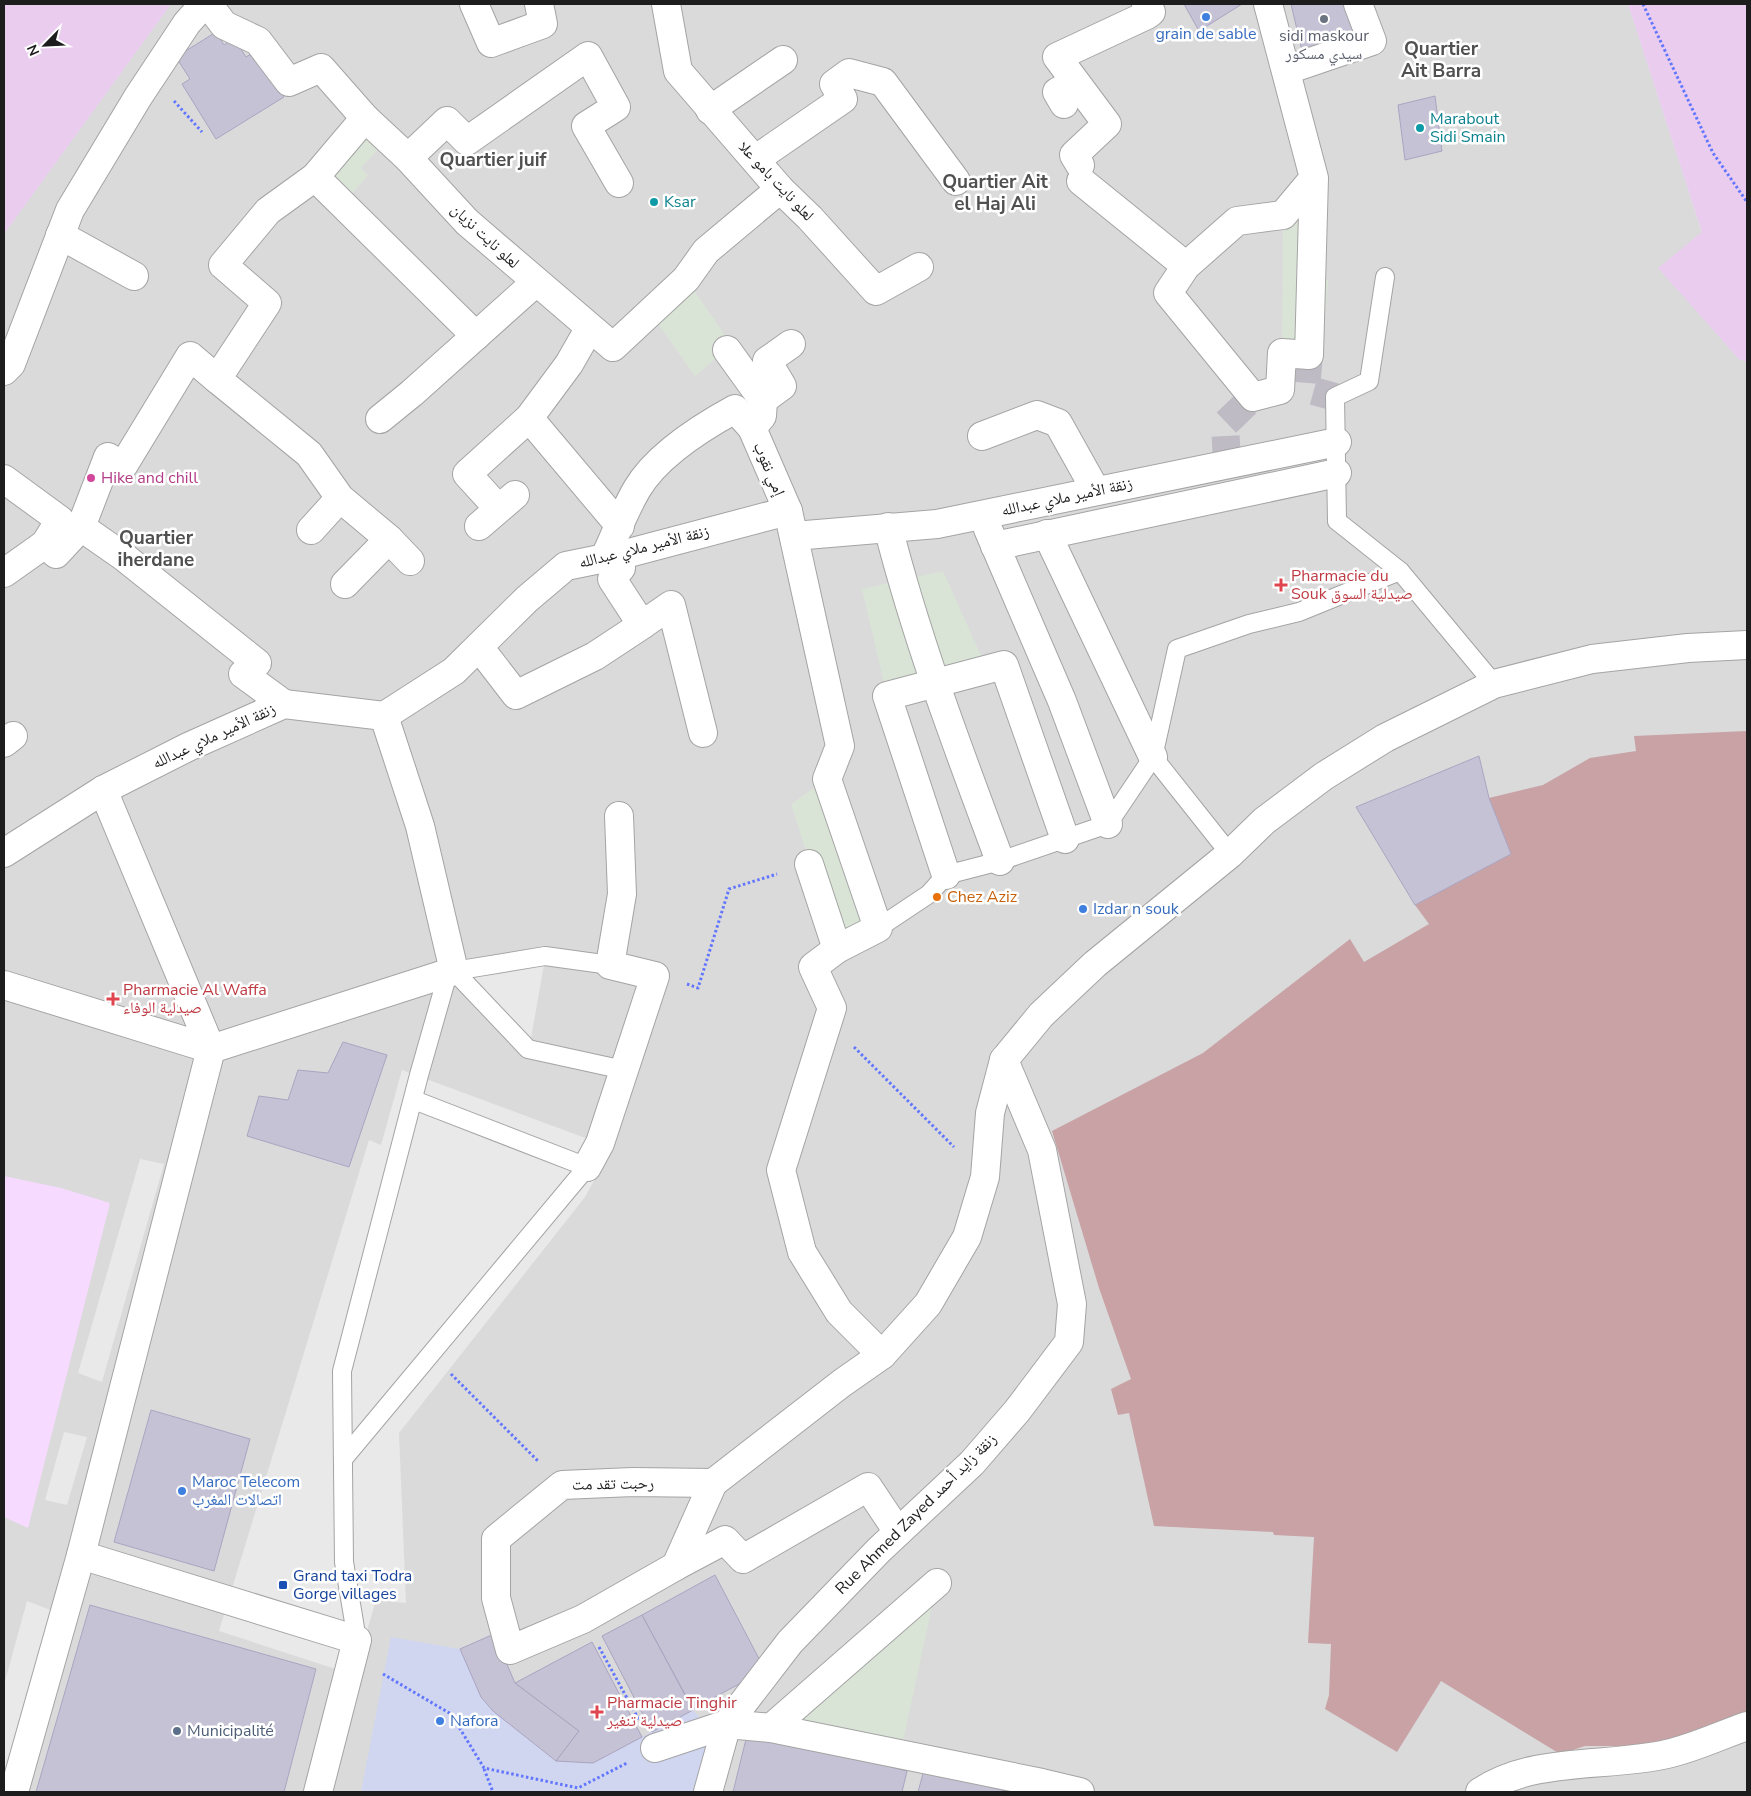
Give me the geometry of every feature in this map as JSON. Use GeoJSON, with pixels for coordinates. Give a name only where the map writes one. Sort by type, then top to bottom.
{"type":"FeatureCollection","features":[{"type":"Feature","properties":{"kind":"street"},"geometry":{"type":"LineString","coordinates":[[4,371],[11,364],[70,210],[138,97],[187,23],[204,4]]}},
{"type":"Feature","properties":{"kind":"street","name":"لعلو نايت نزيان"},"geometry":{"type":"LineString","coordinates":[[208,4],[224,25],[258,41],[289,82],[321,68],[365,118],[408,158],[468,222],[612,347],[686,279],[706,251],[780,189]]}},
{"type":"Feature","properties":{"kind":"street"},"geometry":{"type":"LineString","coordinates":[[474,4],[491,43],[543,24],[539,4]]}},
{"type":"Feature","properties":{"kind":"street","name":"لعلو نايت بامو علا"},"geometry":{"type":"LineString","coordinates":[[666,4],[678,70],[710,110],[756,159],[780,189],[810,218],[876,291],[919,267]]}},
{"type":"Feature","properties":{"kind":"street"},"geometry":{"type":"LineString","coordinates":[[1146,4],[1151,12],[1102,48],[1057,56],[1069,93],[1106,124],[1074,155],[1080,173],[1186,266]]}},
{"type":"Feature","properties":{"kind":"street"},"geometry":{"type":"LineString","coordinates":[[1268,4],[1287,70],[1314,178],[1309,355],[1282,353],[1280,390],[1253,397],[1168,293],[1186,266],[1237,221],[1283,216],[1314,178]]}},
{"type":"Feature","properties":{"kind":"street"},"geometry":{"type":"LineString","coordinates":[[1287,70],[1372,40],[1358,4]]}},
{"type":"Feature","properties":{"kind":"street"},"geometry":{"type":"LineString","coordinates":[[408,158],[447,121],[467,141],[588,56],[616,107],[586,126],[619,183]]}},
{"type":"Feature","properties":{"kind":"street"},"geometry":{"type":"LineString","coordinates":[[710,110],[783,60]]}},
{"type":"Feature","properties":{"kind":"street"},"geometry":{"type":"LineString","coordinates":[[756,159],[843,99],[834,84],[849,73],[882,82],[956,182]]}},
{"type":"Feature","properties":{"kind":"street"},"geometry":{"type":"LineString","coordinates":[[217,379],[267,303],[223,265],[268,211],[315,177],[365,118]]}},
{"type":"Feature","properties":{"kind":"street"},"geometry":{"type":"LineString","coordinates":[[315,177],[476,336]]}},
{"type":"Feature","properties":{"kind":"street"},"geometry":{"type":"LineString","coordinates":[[60,235],[134,276]]}},
{"type":"Feature","properties":{"kind":"street"},"geometry":{"type":"LineString","coordinates":[[380,419],[536,282]]}},
{"type":"Feature","properties":{"kind":"street"},"geometry":{"type":"LineString","coordinates":[[497,510],[467,474],[529,418],[569,364],[589,329]]}},
{"type":"Feature","properties":{"kind":"street"},"geometry":{"type":"LineString","coordinates":[[727,350],[763,400],[782,386],[767,361],[791,344]]}},
{"type":"Feature","properties":{"kind":"street"},"geometry":{"type":"LineString","coordinates":[[45,544],[56,554],[81,527],[108,457],[123,466],[190,356],[309,454],[340,498],[390,540],[410,561]]}},
{"type":"Feature","properties":{"kind":"street","name":"إمي نقوب"},"geometry":{"type":"LineString","coordinates":[[763,400],[762,416],[752,428],[791,524],[840,746],[827,779],[878,928]]}},
{"type":"Feature","properties":{"kind":"street"},"geometry":{"type":"LineString","coordinates":[[642,625],[612,579],[621,568],[604,559],[638,487],[662,459],[700,427],[735,409],[752,428]]}},
{"type":"Feature","properties":{"kind":"street"},"geometry":{"type":"LineString","coordinates":[[982,436],[1037,415],[1058,423],[1096,491]]}},
{"type":"Feature","properties":{"kind":"street"},"geometry":{"type":"LineString","coordinates":[[529,418],[620,526]]}},
{"type":"Feature","properties":{"kind":"street","name":"زنقة الأمير ملاي عبدالله"},"geometry":{"type":"LineString","coordinates":[[4,853],[103,790],[188,747],[284,704],[384,716],[454,672],[527,599],[566,566],[791,524],[888,527],[937,524],[1337,442]]}},
{"type":"Feature","properties":{"kind":"street"},"geometry":{"type":"LineString","coordinates":[[995,546],[1337,473]]}},
{"type":"Feature","properties":{"kind":"street"},"geometry":{"type":"LineString","coordinates":[[4,479],[60,520],[45,544],[4,573]]}},
{"type":"Feature","properties":{"kind":"street"},"geometry":{"type":"LineString","coordinates":[[311,530],[340,498]]}},
{"type":"Feature","properties":{"kind":"street"},"geometry":{"type":"LineString","coordinates":[[982,514],[1062,701],[1108,824]]}},
{"type":"Feature","properties":{"kind":"street"},"geometry":{"type":"LineString","coordinates":[[81,527],[124,557],[256,663],[243,674],[284,704]]}},
{"type":"Feature","properties":{"kind":"street"},"geometry":{"type":"LineString","coordinates":[[888,527],[902,580],[934,683],[1000,861]]}},
{"type":"Feature","properties":{"kind":"street"},"geometry":{"type":"LineString","coordinates":[[1047,534],[1153,757]]}},
{"type":"Feature","properties":{"kind":"street"},"geometry":{"type":"LineString","coordinates":[[345,584],[390,540]]}},
{"type":"Feature","properties":{"kind":"street"},"geometry":{"type":"LineString","coordinates":[[478,647],[516,695],[596,656],[672,605],[703,733]]}},
{"type":"Feature","properties":{"kind":"street"},"geometry":{"type":"LineString","coordinates":[[676,1566],[713,1483],[842,1383],[882,1355],[928,1304],[967,1237],[985,1177],[990,1113],[1004,1060],[1041,1015],[1095,964],[1230,854],[1264,821],[1324,776],[1386,738],[1494,684],[1592,659],[1688,648],[1747,645]]}},
{"type":"Feature","properties":{"kind":"street"},"geometry":{"type":"LineString","coordinates":[[946,875],[887,696],[1004,665],[1065,839]]}},
{"type":"Feature","properties":{"kind":"street"},"geometry":{"type":"LineString","coordinates":[[1023,718],[1062,701]]}},
{"type":"Feature","properties":{"kind":"street"},"geometry":{"type":"LineString","coordinates":[[4,985],[212,1049],[451,972],[420,826],[384,716]]}},
{"type":"Feature","properties":{"kind":"street"},"geometry":{"type":"LineString","coordinates":[[14,1792],[81,1555],[212,1049],[103,790]]}},
{"type":"Feature","properties":{"kind":"street"},"geometry":{"type":"LineString","coordinates":[[587,1167],[600,1143],[654,976],[610,965],[622,894],[619,816]]}},
{"type":"Feature","properties":{"kind":"street"},"geometry":{"type":"LineString","coordinates":[[809,864],[837,949]]}},
{"type":"Feature","properties":{"kind":"street"},"geometry":{"type":"LineString","coordinates":[[878,928],[837,949],[813,967],[832,1008],[781,1170],[802,1252],[839,1312],[882,1355]]}},
{"type":"Feature","properties":{"kind":"street","name":"Rue Ahmed Zayed زنقة زايد أحمد"},"geometry":{"type":"LineString","coordinates":[[727,1724],[790,1642],[898,1532],[972,1463],[1017,1411],[1069,1342],[1072,1304],[1042,1150],[1004,1060]]}},
{"type":"Feature","properties":{"kind":"street","name":"رحبت تقد مت"},"geometry":{"type":"LineString","coordinates":[[713,1483],[562,1485],[496,1539],[496,1598],[510,1650],[583,1619],[726,1540],[743,1559],[868,1487],[898,1532]]}},
{"type":"Feature","properties":{"kind":"street"},"geometry":{"type":"LineString","coordinates":[[81,1555],[357,1640],[318,1792]]}},
{"type":"Feature","properties":{"kind":"street"},"geometry":{"type":"LineString","coordinates":[[771,1728],[937,1583]]}},
{"type":"Feature","properties":{"kind":"street"},"geometry":{"type":"LineString","coordinates":[[708,1792],[727,1724]]}},
{"type":"Feature","properties":{"kind":"street"},"geometry":{"type":"LineString","coordinates":[[655,1748],[727,1724],[771,1728],[1041,1787],[1080,1792]]}},
{"type":"Feature","properties":{"kind":"street"},"geometry":{"type":"LineString","coordinates":[[1480,1792],[1488,1787],[1531,1771],[1668,1754],[1747,1726]]}},
{"type":"Feature","properties":{"kind":"lane"},"geometry":{"type":"LineString","coordinates":[[1385,277],[1369,381],[1335,396],[1337,522],[1400,571],[1494,684]]}},
{"type":"Feature","properties":{"kind":"lane"},"geometry":{"type":"LineString","coordinates":[[878,928],[928,894],[946,875],[1000,861],[1108,824],[1153,757],[1177,649],[1250,624],[1299,612],[1400,571]]}},
{"type":"Feature","properties":{"kind":"lane"},"geometry":{"type":"LineString","coordinates":[[1153,757],[1230,854]]}},
{"type":"Feature","properties":{"kind":"lane"},"geometry":{"type":"LineString","coordinates":[[451,972],[545,956],[610,965]]}},
{"type":"Feature","properties":{"kind":"lane"},"geometry":{"type":"LineString","coordinates":[[451,972],[528,1049],[624,1070]]}},
{"type":"Feature","properties":{"kind":"lane"},"geometry":{"type":"LineString","coordinates":[[357,1640],[344,1562],[342,1371],[419,1075],[451,972]]}},
{"type":"Feature","properties":{"kind":"lane"},"geometry":{"type":"LineString","coordinates":[[344,1458],[587,1167],[414,1100]]}},
{"type":"Feature","properties":{"kind":"path"},"geometry":{"type":"LineString","coordinates":[[1643,4],[1713,153],[1747,202]]}},
{"type":"Feature","properties":{"kind":"path"},"geometry":{"type":"LineString","coordinates":[[654,976],[698,988],[729,889],[809,864]]}},
{"type":"Feature","properties":{"kind":"path"},"geometry":{"type":"LineString","coordinates":[[832,1008],[841,1034],[985,1177]]}},
{"type":"Feature","properties":{"kind":"path"},"geometry":{"type":"LineString","coordinates":[[449,1372],[562,1485]]}},
{"type":"Feature","properties":{"kind":"path"},"geometry":{"type":"LineString","coordinates":[[573,1792],[655,1748],[583,1619]]}},
{"type":"Feature","properties":{"kind":"path"},"geometry":{"type":"LineString","coordinates":[[357,1640],[366,1664],[451,1714],[484,1768],[493,1792]]}},
{"type":"Feature","properties":{"kind":"path"},"geometry":{"type":"LineString","coordinates":[[484,1768],[578,1788]]}},
{"type":"Feature","properties":{"kind":"shaded area"},"geometry":{"type":"Polygon","coordinates":[[[4,4],[171,4],[4,234],[4,4]]]}},
{"type":"Feature","properties":{"kind":"shaded area"},"geometry":{"type":"Polygon","coordinates":[[[171,4],[1628,4],[1702,233],[1659,268],[1739,359],[1747,362],[1747,1792],[4,1792],[4,234],[171,4]]]}},
{"type":"Feature","properties":{"kind":"shaded area"},"geometry":{"type":"Polygon","coordinates":[[[1628,4],[1747,4],[1747,362],[1739,359],[1658,268],[1702,232],[1628,4]]]}},
{"type":"Feature","properties":{"kind":"shaded area"},"geometry":{"type":"Polygon","coordinates":[[[365,118],[387,139],[361,168],[368,175],[343,204],[315,177],[365,118]]]}},
{"type":"Feature","properties":{"kind":"shaded area"},"geometry":{"type":"Polygon","coordinates":[[[1314,178],[1310,277],[1328,280],[1322,356],[1282,353],[1283,215],[1314,178]]]}},
{"type":"Feature","properties":{"kind":"shaded area"},"geometry":{"type":"Polygon","coordinates":[[[686,279],[732,345],[695,376],[649,311],[686,279]]]}},
{"type":"Feature","properties":{"kind":"shaded area"},"geometry":{"type":"Polygon","coordinates":[[[943,571],[987,669],[887,696],[862,589],[943,571]]]}},
{"type":"Feature","properties":{"kind":"shaded area"},"geometry":{"type":"Polygon","coordinates":[[[1747,731],[1747,1727],[1664,1746],[1585,1746],[1560,1754],[1441,1681],[1397,1752],[1325,1709],[1329,1695],[1331,1644],[1308,1643],[1314,1537],[1274,1535],[1273,1532],[1154,1526],[1129,1413],[1118,1415],[1111,1389],[1131,1379],[1099,1288],[1052,1131],[1203,1053],[1350,939],[1364,962],[1429,924],[1415,905],[1511,854],[1489,798],[1543,785],[1590,758],[1636,751],[1634,736],[1747,731]]]}},
{"type":"Feature","properties":{"kind":"shaded area"},"geometry":{"type":"Polygon","coordinates":[[[827,779],[878,928],[837,949],[791,804],[827,779]]]}},
{"type":"Feature","properties":{"kind":"shaded area"},"geometry":{"type":"Polygon","coordinates":[[[545,959],[530,1044],[454,971],[545,959]]]}},
{"type":"Feature","properties":{"kind":"shaded area"},"geometry":{"type":"Polygon","coordinates":[[[402,1070],[612,1148],[585,1197],[399,1433],[406,1603],[376,1600],[354,1675],[219,1631],[369,1140],[381,1145],[402,1070]]]}},
{"type":"Feature","properties":{"kind":"shaded area"},"geometry":{"type":"Polygon","coordinates":[[[140,1159],[164,1164],[102,1382],[78,1373],[140,1159]]]}},
{"type":"Feature","properties":{"kind":"shaded area"},"geometry":{"type":"Polygon","coordinates":[[[4,1176],[61,1188],[110,1203],[28,1528],[4,1517],[4,1176]]]}},
{"type":"Feature","properties":{"kind":"shaded area"},"geometry":{"type":"Polygon","coordinates":[[[64,1432],[87,1437],[67,1505],[45,1500],[64,1432]]]}},
{"type":"Feature","properties":{"kind":"shaded area"},"geometry":{"type":"Polygon","coordinates":[[[937,1583],[900,1755],[771,1728],[937,1583]]]}},
{"type":"Feature","properties":{"kind":"shaded area"},"geometry":{"type":"Polygon","coordinates":[[[27,1601],[53,1611],[4,1785],[4,1685],[27,1601]]]}},
{"type":"Feature","properties":{"kind":"shaded area","name":"Nafora"},"geometry":{"type":"Polygon","coordinates":[[[391,1637],[460,1649],[481,1697],[493,1711],[556,1761],[593,1763],[693,1710],[714,1735],[699,1792],[361,1792],[391,1637]]]}},
{"type":"Feature","properties":{"kind":"building","name":"grain de sable"},"geometry":{"type":"Polygon","coordinates":[[[1184,4],[1242,4],[1199,31],[1184,4]]]}},
{"type":"Feature","properties":{"kind":"building","name":"sidi maskour سيدي مسكور"},"geometry":{"type":"Polygon","coordinates":[[[1291,4],[1349,4],[1359,35],[1303,55],[1291,4]]]}},
{"type":"Feature","properties":{"kind":"building"},"geometry":{"type":"Polygon","coordinates":[[[216,32],[224,45],[234,38],[246,57],[256,51],[284,97],[216,139],[182,84],[190,79],[176,57],[216,32]]]}},
{"type":"Feature","properties":{"kind":"building","name":"Marabout Sidi Smain"},"geometry":{"type":"Polygon","coordinates":[[[1435,96],[1442,151],[1405,160],[1398,105],[1435,96]]]}},
{"type":"Feature","properties":{"kind":"building"},"geometry":{"type":"Polygon","coordinates":[[[1479,756],[1489,798],[1511,854],[1415,905],[1356,807],[1479,756]]]}},
{"type":"Feature","properties":{"kind":"building"},"geometry":{"type":"Polygon","coordinates":[[[343,1042],[387,1055],[349,1167],[247,1136],[259,1096],[288,1100],[298,1070],[328,1073],[343,1042]]]}},
{"type":"Feature","properties":{"kind":"building","name":"Maroc Telecom اتصالات المغرب"},"geometry":{"type":"Polygon","coordinates":[[[151,1410],[250,1439],[214,1571],[114,1542],[151,1410]]]}},
{"type":"Feature","properties":{"kind":"building"},"geometry":{"type":"Polygon","coordinates":[[[715,1575],[765,1670],[693,1709],[642,1615],[715,1575]]]}},
{"type":"Feature","properties":{"kind":"building","name":"Municipalité"},"geometry":{"type":"Polygon","coordinates":[[[90,1605],[316,1669],[284,1792],[36,1792],[90,1605]]]}},
{"type":"Feature","properties":{"kind":"building"},"geometry":{"type":"Polygon","coordinates":[[[642,1615],[693,1710],[652,1732],[602,1636],[642,1615]]]}},
{"type":"Feature","properties":{"kind":"building"},"geometry":{"type":"Polygon","coordinates":[[[494,1634],[515,1683],[579,1731],[556,1761],[493,1711],[481,1697],[460,1649],[494,1634]]]}},
{"type":"Feature","properties":{"kind":"building"},"geometry":{"type":"Polygon","coordinates":[[[592,1642],[642,1737],[593,1763],[556,1761],[579,1731],[515,1683],[592,1642]]]}},
{"type":"Feature","properties":{"kind":"building"},"geometry":{"type":"Polygon","coordinates":[[[748,1731],[907,1771],[902,1792],[733,1792],[748,1731]]]}},
{"type":"Feature","properties":{"kind":"building"},"geometry":{"type":"Polygon","coordinates":[[[924,1770],[1010,1792],[918,1792],[924,1770]]]}},
{"type":"Feature","properties":{"kind":"tunnel"},"geometry":{"type":"LineString","coordinates":[[1309,355],[1306,389],[1335,397]]}},
{"type":"Feature","properties":{"kind":"tunnel"},"geometry":{"type":"LineString","coordinates":[[1227,464],[1225,424],[1253,397]]}},
{"type":"Feature","properties":{"kind":"place","name":"grain de sable"},"geometry":{"type":"Point","coordinates":[1206,17]}},
{"type":"Feature","properties":{"kind":"place","name":"sidi maskour سيدي مسكور"},"geometry":{"type":"Point","coordinates":[1324,19]}},
{"type":"Feature","properties":{"kind":"place","name":"Marabout Sidi Smain"},"geometry":{"type":"Point","coordinates":[1420,128]}},
{"type":"Feature","properties":{"kind":"place","name":"Ksar"},"geometry":{"type":"Point","coordinates":[654,202]}},
{"type":"Feature","properties":{"kind":"place","name":"Hike and chill"},"geometry":{"type":"Point","coordinates":[91,478]}},
{"type":"Feature","properties":{"kind":"place","name":"Pharmacie du Souk صيدلية السوق"},"geometry":{"type":"Point","coordinates":[1281,585]}},
{"type":"Feature","properties":{"kind":"place","name":"Chez Aziz"},"geometry":{"type":"Point","coordinates":[937,897]}},
{"type":"Feature","properties":{"kind":"place","name":"Izdar n souk"},"geometry":{"type":"Point","coordinates":[1083,909]}},
{"type":"Feature","properties":{"kind":"place","name":"Pharmacie Al Waffa صيدلية الوفاء"},"geometry":{"type":"Point","coordinates":[113,999]}},
{"type":"Feature","properties":{"kind":"place","name":"Maroc Telecom اتصالات المغرب"},"geometry":{"type":"Point","coordinates":[182,1491]}},
{"type":"Feature","properties":{"kind":"place","name":"Grand taxi Todra Gorge villages"},"geometry":{"type":"Point","coordinates":[283,1585]}},
{"type":"Feature","properties":{"kind":"place","name":"Pharmacie Tinghir صيدلية تنغير"},"geometry":{"type":"Point","coordinates":[597,1712]}},
{"type":"Feature","properties":{"kind":"place","name":"Nafora"},"geometry":{"type":"Point","coordinates":[440,1721]}},
{"type":"Feature","properties":{"kind":"place","name":"Municipalité"},"geometry":{"type":"Point","coordinates":[177,1731]}},
{"type":"Feature","properties":{"kind":"district","name":"Quartier Ait Barra"},"geometry":{"type":"Point","coordinates":[1441,60]}},
{"type":"Feature","properties":{"kind":"district","name":"Quartier juif"},"geometry":{"type":"Point","coordinates":[493,160]}},
{"type":"Feature","properties":{"kind":"district","name":"Quartier Ait el Haj Ali"},"geometry":{"type":"Point","coordinates":[995,193]}},
{"type":"Feature","properties":{"kind":"district","name":"Quartier iherdane"},"geometry":{"type":"Point","coordinates":[156,549]}}]}
